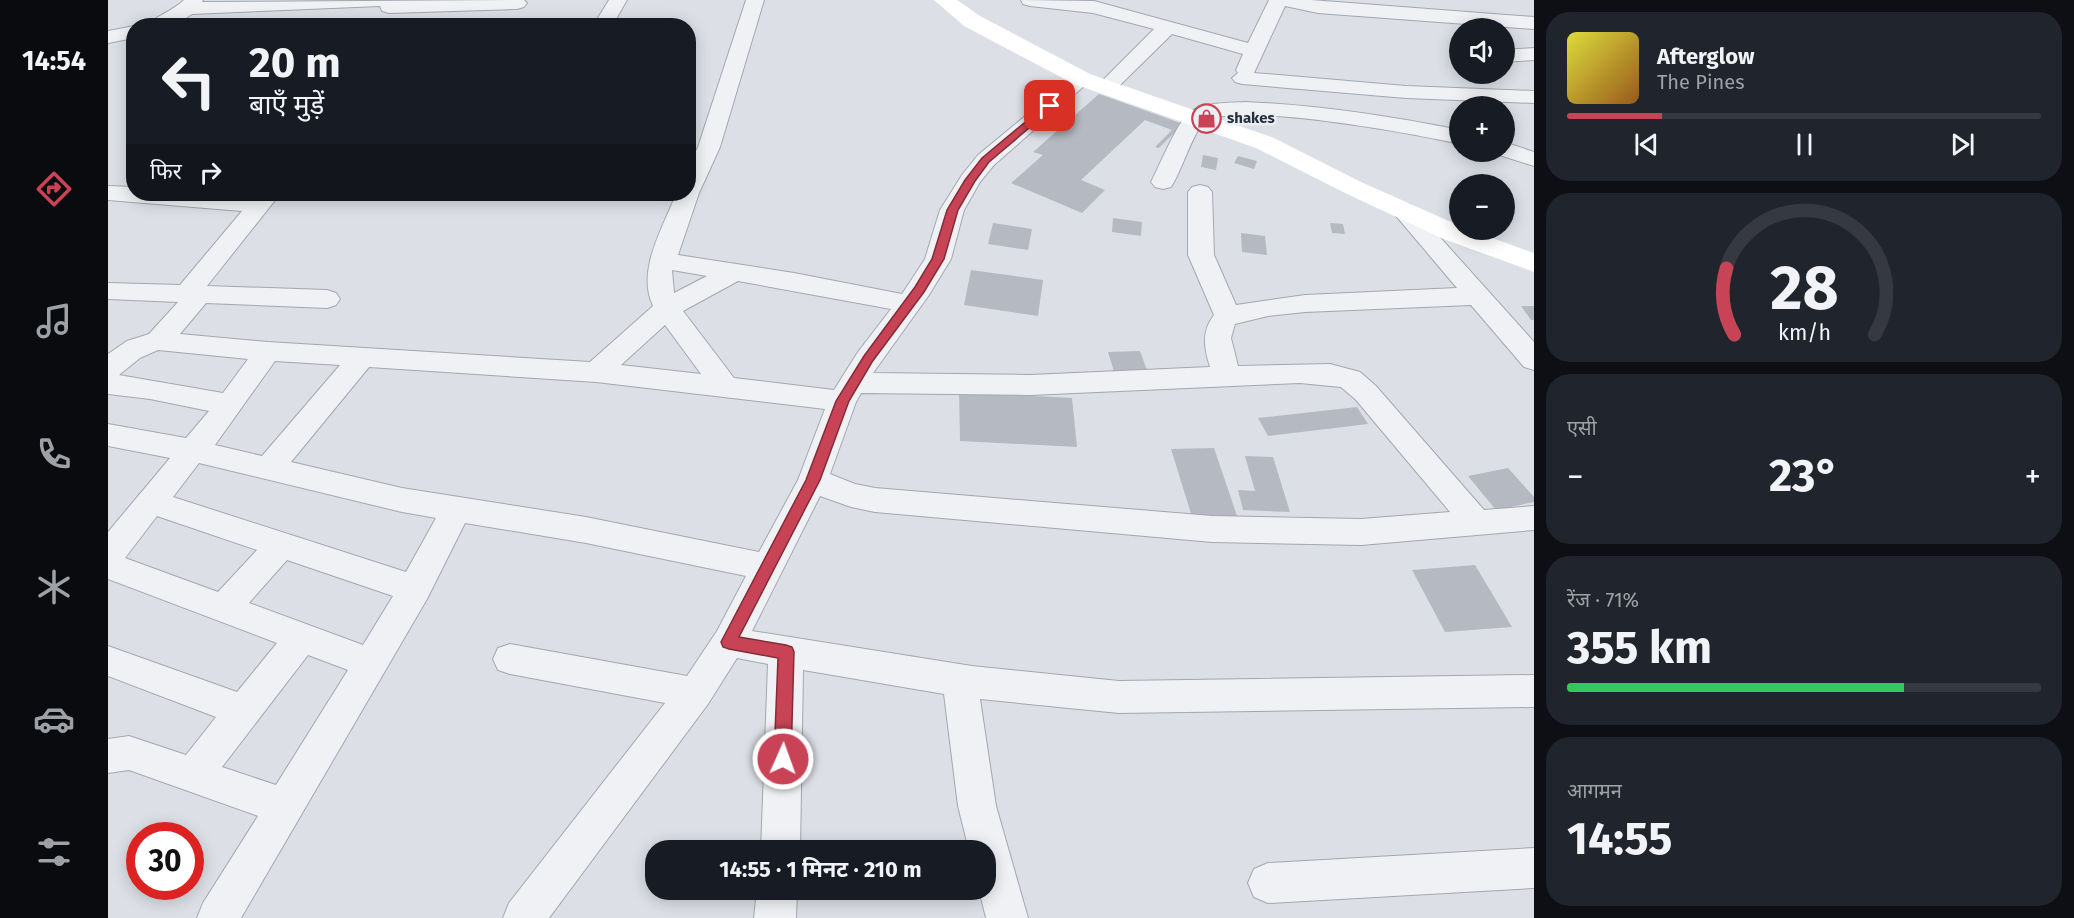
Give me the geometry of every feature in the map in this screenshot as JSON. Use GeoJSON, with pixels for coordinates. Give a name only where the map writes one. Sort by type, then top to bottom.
{"type":"FeatureCollection","features":[{"type":"Feature","properties":{"kind":"street"},"geometry":{"type":"LineString","coordinates":[[607,18],[618,0]]}},
{"type":"Feature","properties":{"kind":"street"},"geometry":{"type":"LineString","coordinates":[[696,175],[709,147],[755,0]]}},
{"type":"Feature","properties":{"kind":"street"},"geometry":{"type":"LineString","coordinates":[[944,0],[972,21],[1095,83],[1265,143],[1451,232],[1534,263]]}},
{"type":"Feature","properties":{"kind":"street"},"geometry":{"type":"LineString","coordinates":[[1030,0],[1094,7],[1255,51]]}},
{"type":"Feature","properties":{"kind":"street"},"geometry":{"type":"LineString","coordinates":[[1231,109],[1242,78],[1280,0],[1318,7],[1381,5],[1432,14],[1534,23]]}},
{"type":"Feature","properties":{"kind":"street"},"geometry":{"type":"LineString","coordinates":[[384,18],[392,2]]}},
{"type":"Feature","properties":{"kind":"street"},"geometry":{"type":"LineString","coordinates":[[173,18],[192,4],[520,2]]}},
{"type":"Feature","properties":{"kind":"street"},"geometry":{"type":"LineString","coordinates":[[505,18],[520,2]]}},
{"type":"Feature","properties":{"kind":"street"},"geometry":{"type":"LineString","coordinates":[[1432,14],[1449,28]]}},
{"type":"Feature","properties":{"kind":"street"},"geometry":{"type":"LineString","coordinates":[[524,918],[694,693],[729,642],[813,480],[849,392],[868,359],[909,304],[938,259],[952,210],[970,180],[986,160],[1095,83],[1167,28]]}},
{"type":"Feature","properties":{"kind":"street"},"geometry":{"type":"LineString","coordinates":[[108,37],[126,34]]}},
{"type":"Feature","properties":{"kind":"street"},"geometry":{"type":"LineString","coordinates":[[1515,55],[1534,54]]}},
{"type":"Feature","properties":{"kind":"street"},"geometry":{"type":"LineString","coordinates":[[1242,78],[1406,92],[1534,98]]}},
{"type":"Feature","properties":{"kind":"street"},"geometry":{"type":"LineString","coordinates":[[1515,83],[1534,98]]}},
{"type":"Feature","properties":{"kind":"street"},"geometry":{"type":"LineString","coordinates":[[1164,182],[1195,118],[1210,110],[1265,109],[1449,135]]}},
{"type":"Feature","properties":{"kind":"street"},"geometry":{"type":"LineString","coordinates":[[1515,153],[1534,159]]}},
{"type":"Feature","properties":{"kind":"street"},"geometry":{"type":"LineString","coordinates":[[1200,192],[1201,255],[1228,317]]}},
{"type":"Feature","properties":{"kind":"street"},"geometry":{"type":"LineString","coordinates":[[108,193],[126,194]]}},
{"type":"Feature","properties":{"kind":"street"},"geometry":{"type":"LineString","coordinates":[[158,341],[263,201]]}},
{"type":"Feature","properties":{"kind":"street"},"geometry":{"type":"LineString","coordinates":[[685,201],[659,271],[661,296],[667,308],[725,387]]}},
{"type":"Feature","properties":{"kind":"street"},"geometry":{"type":"LineString","coordinates":[[1402,210],[1534,360]]}},
{"type":"Feature","properties":{"kind":"street"},"geometry":{"type":"LineString","coordinates":[[663,261],[794,281],[909,304]]}},
{"type":"Feature","properties":{"kind":"street"},"geometry":{"type":"LineString","coordinates":[[596,372],[667,308],[734,272]]}},
{"type":"Feature","properties":{"kind":"street"},"geometry":{"type":"LineString","coordinates":[[108,291],[327,299]]}},
{"type":"Feature","properties":{"kind":"street"},"geometry":{"type":"LineString","coordinates":[[1227,375],[1218,348],[1218,331],[1228,317],[1247,310],[1323,303],[1478,296]]}},
{"type":"Feature","properties":{"kind":"street"},"geometry":{"type":"LineString","coordinates":[[108,370],[128,351],[141,344],[158,341],[268,351],[596,372],[725,387],[849,392],[1227,375],[1330,374],[1350,379],[1366,393],[1477,523]]}},
{"type":"Feature","properties":{"kind":"street"},"geometry":{"type":"LineString","coordinates":[[108,555],[194,451],[268,351]]}},
{"type":"Feature","properties":{"kind":"street"},"geometry":{"type":"LineString","coordinates":[[269,468],[362,357]]}},
{"type":"Feature","properties":{"kind":"street"},"geometry":{"type":"LineString","coordinates":[[108,384],[150,389],[230,405]]}},
{"type":"Feature","properties":{"kind":"street"},"geometry":{"type":"LineString","coordinates":[[108,435],[194,451],[402,500],[586,530],[767,567]]}},
{"type":"Feature","properties":{"kind":"street"},"geometry":{"type":"LineString","coordinates":[[813,480],[851,495],[875,500],[1212,530],[1361,532],[1534,518]]}},
{"type":"Feature","properties":{"kind":"street"},"geometry":{"type":"LineString","coordinates":[[151,502],[415,589]]}},
{"type":"Feature","properties":{"kind":"street"},"geometry":{"type":"LineString","coordinates":[[219,918],[415,589],[457,509]]}},
{"type":"Feature","properties":{"kind":"street"},"geometry":{"type":"LineString","coordinates":[[224,608],[281,545]]}},
{"type":"Feature","properties":{"kind":"street"},"geometry":{"type":"LineString","coordinates":[[108,565],[371,663]]}},
{"type":"Feature","properties":{"kind":"street"},"geometry":{"type":"LineString","coordinates":[[192,776],[302,637]]}},
{"type":"Feature","properties":{"kind":"street"},"geometry":{"type":"LineString","coordinates":[[729,642],[876,669],[1062,694],[1119,697],[1534,691]]}},
{"type":"Feature","properties":{"kind":"street"},"geometry":{"type":"LineString","coordinates":[[780,840],[786,652]]}},
{"type":"Feature","properties":{"kind":"street"},"geometry":{"type":"LineString","coordinates":[[510,659],[694,693]]}},
{"type":"Feature","properties":{"kind":"street"},"geometry":{"type":"LineString","coordinates":[[108,661],[244,711]]}},
{"type":"Feature","properties":{"kind":"street"},"geometry":{"type":"LineString","coordinates":[[960,681],[977,806],[1007,918]]}},
{"type":"Feature","properties":{"kind":"street"},"geometry":{"type":"LineString","coordinates":[[108,756],[129,753],[285,807]]}},
{"type":"Feature","properties":{"kind":"street"},"geometry":{"type":"LineString","coordinates":[[1268,883],[1534,868]]}},
{"type":"Feature","properties":{"kind":"street"},"geometry":{"type":"LineString","coordinates":[[775,918],[776,900]]}},
{"type":"Feature","properties":{"kind":"building"},"geometry":{"type":"Polygon","coordinates":[[[1099,94],[1183,124],[1159,148],[1155,147],[1172,130],[1145,120],[1081,180],[1105,190],[1082,213],[1011,183],[1043,155],[1033,152],[1099,94]]]}},
{"type":"Feature","properties":{"kind":"building"},"geometry":{"type":"Polygon","coordinates":[[[1203,155],[1218,158],[1216,170],[1201,167],[1203,155]]]}},
{"type":"Feature","properties":{"kind":"building"},"geometry":{"type":"Polygon","coordinates":[[[1238,156],[1257,161],[1254,169],[1234,163],[1238,156]]]}},
{"type":"Feature","properties":{"kind":"building"},"geometry":{"type":"Polygon","coordinates":[[[1113,218],[1142,222],[1141,236],[1112,232],[1113,218]]]}},
{"type":"Feature","properties":{"kind":"building"},"geometry":{"type":"Polygon","coordinates":[[[993,223],[1032,229],[1028,250],[988,244],[993,223]]]}},
{"type":"Feature","properties":{"kind":"building"},"geometry":{"type":"Polygon","coordinates":[[[1330,223],[1343,224],[1345,234],[1332,233],[1330,223]]]}},
{"type":"Feature","properties":{"kind":"building"},"geometry":{"type":"Polygon","coordinates":[[[1241,233],[1265,236],[1267,255],[1242,252],[1241,233]]]}},
{"type":"Feature","properties":{"kind":"building"},"geometry":{"type":"Polygon","coordinates":[[[971,270],[1043,280],[1038,316],[964,305],[971,270]]]}},
{"type":"Feature","properties":{"kind":"building"},"geometry":{"type":"Polygon","coordinates":[[[1521,306],[1534,306],[1534,320],[1531,320],[1521,306]]]}},
{"type":"Feature","properties":{"kind":"building"},"geometry":{"type":"Polygon","coordinates":[[[1140,351],[1149,376],[1116,378],[1108,352],[1140,351]]]}},
{"type":"Feature","properties":{"kind":"building"},"geometry":{"type":"Polygon","coordinates":[[[959,392],[1072,398],[1077,447],[960,441],[959,392]]]}},
{"type":"Feature","properties":{"kind":"building"},"geometry":{"type":"Polygon","coordinates":[[[1357,407],[1368,424],[1268,436],[1258,418],[1357,407]]]}},
{"type":"Feature","properties":{"kind":"building"},"geometry":{"type":"Polygon","coordinates":[[[1214,448],[1238,519],[1193,520],[1171,449],[1214,448]]]}},
{"type":"Feature","properties":{"kind":"building"},"geometry":{"type":"Polygon","coordinates":[[[1245,456],[1273,457],[1290,512],[1243,510],[1238,490],[1255,491],[1245,456]]]}},
{"type":"Feature","properties":{"kind":"building"},"geometry":{"type":"Polygon","coordinates":[[[1508,468],[1534,497],[1534,502],[1496,510],[1468,476],[1508,468]]]}},
{"type":"Feature","properties":{"kind":"building"},"geometry":{"type":"Polygon","coordinates":[[[1475,565],[1512,627],[1445,632],[1412,570],[1475,565]]]}},
{"type":"Feature","properties":{"kind":"place","name":"shakes"},"geometry":{"type":"Point","coordinates":[1206,118]}},
{"type":"Feature","properties":{"kind":"route"},"geometry":{"type":"LineString","coordinates":[[783,759],[786,652],[729,642],[813,480],[842,401],[868,359],[920,289],[938,259],[952,210],[970,180],[986,160],[1050,106]]}}]}
